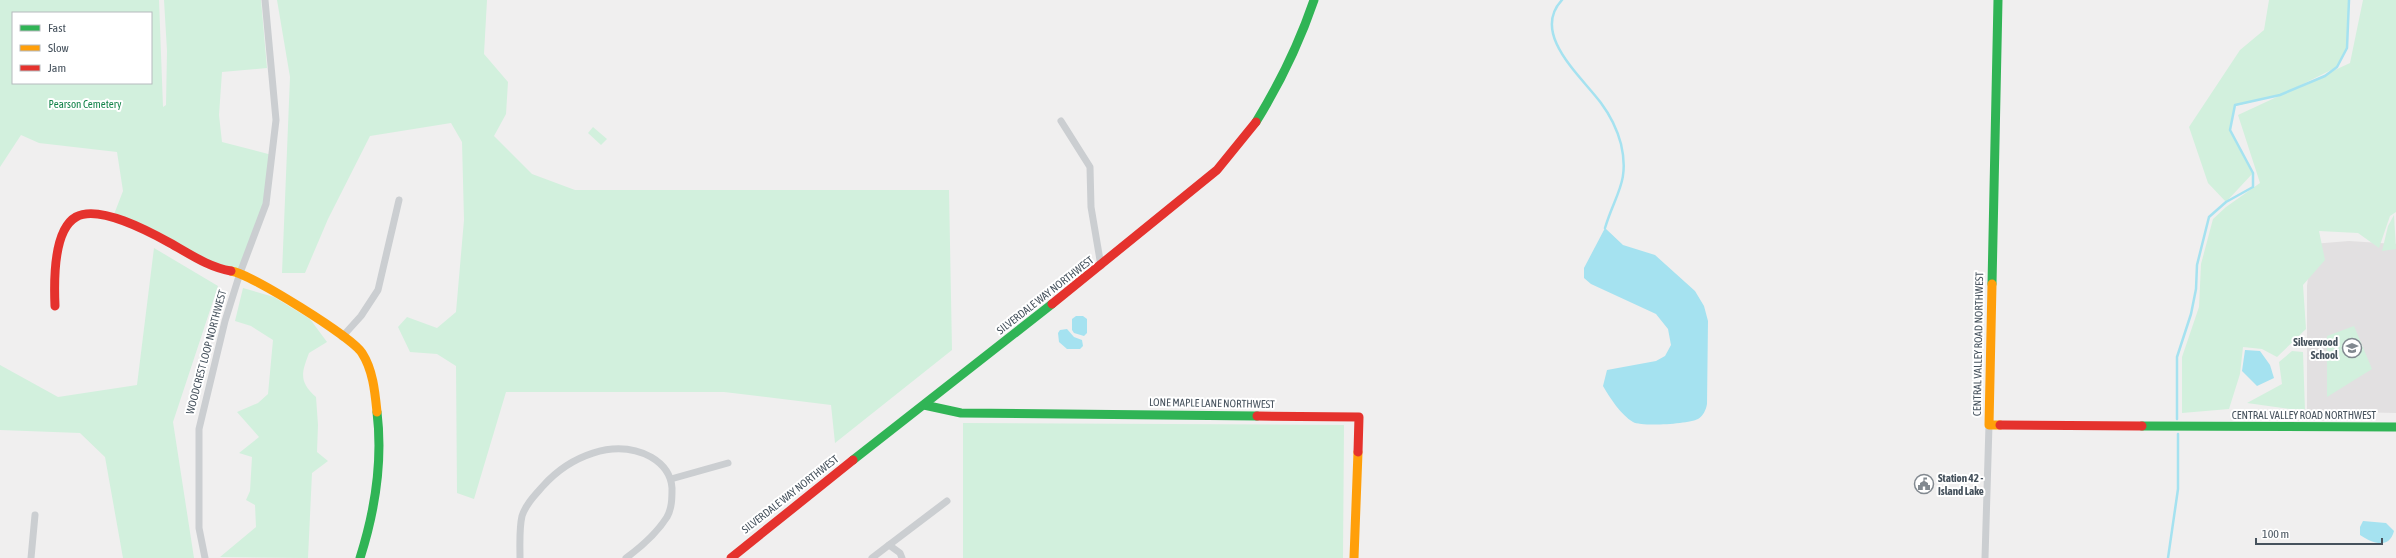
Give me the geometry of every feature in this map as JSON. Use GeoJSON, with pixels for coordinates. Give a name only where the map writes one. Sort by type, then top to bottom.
{"type":"FeatureCollection","features":[{"type":"Feature","properties":{"kind":"main road","name":"SILVERDALE WAY NORTHWEST"},"geometry":{"type":"LineString","coordinates":[[731,558],[1101,266],[1204,182],[1239,146],[1279,85],[1301,38],[1314,0]]}},
{"type":"Feature","properties":{"kind":"main road","name":"CENTRAL VALLEY ROAD NORTHWEST"},"geometry":{"type":"LineString","coordinates":[[1998,0],[1989,425],[2396,427]]}},
{"type":"Feature","properties":{"kind":"main road"},"geometry":{"type":"LineString","coordinates":[[55,306],[53,283],[57,250],[75,218],[87,212],[113,217],[186,251],[213,268],[240,273],[291,301],[360,350],[368,365],[378,418],[378,481],[375,505],[360,558]]}},
{"type":"Feature","properties":{"kind":"main road","name":"LONE MAPLE LANE NORTHWEST"},"geometry":{"type":"LineString","coordinates":[[924,405],[961,413],[1359,417],[1354,558]]}},
{"type":"Feature","properties":{"kind":"street","name":"WOODCREST LOOP NORTHWEST"},"geometry":{"type":"LineString","coordinates":[[205,558],[199,528],[199,428],[225,321],[240,273],[266,204],[276,120],[265,0]]}},
{"type":"Feature","properties":{"kind":"street"},"geometry":{"type":"LineString","coordinates":[[1061,121],[1090,167],[1091,207],[1101,266]]}},
{"type":"Feature","properties":{"kind":"street"},"geometry":{"type":"LineString","coordinates":[[342,337],[361,316],[378,290],[399,200]]}},
{"type":"Feature","properties":{"kind":"street"},"geometry":{"type":"LineString","coordinates":[[1985,558],[1989,425]]}},
{"type":"Feature","properties":{"kind":"street"},"geometry":{"type":"LineString","coordinates":[[520,558],[521,523],[525,510],[551,477],[566,465],[581,457],[607,449],[624,448],[641,452],[658,461],[671,479],[672,498],[667,517],[650,537],[626,558]]}},
{"type":"Feature","properties":{"kind":"street"},"geometry":{"type":"LineString","coordinates":[[671,479],[728,463]]}},
{"type":"Feature","properties":{"kind":"street"},"geometry":{"type":"LineString","coordinates":[[872,558],[947,500]]}},
{"type":"Feature","properties":{"kind":"street"},"geometry":{"type":"LineString","coordinates":[[31,558],[35,515]]}},
{"type":"Feature","properties":{"kind":"street"},"geometry":{"type":"LineString","coordinates":[[889,545],[900,553],[902,558]]}},
{"type":"Feature","properties":{"kind":"shaded area","name":"Silverwood School"},"geometry":{"type":"Polygon","coordinates":[[[2349,241],[2396,244],[2396,413],[2307,411],[2307,286],[2312,244],[2349,241]]]}},
{"type":"Feature","properties":{"kind":"green space","name":"Pearson Cemetery"},"geometry":{"type":"Polygon","coordinates":[[[0,0],[159,0],[163,107],[166,105],[167,51],[164,0],[261,0],[267,68],[222,72],[219,115],[222,142],[272,155],[266,204],[240,273],[213,268],[113,217],[123,191],[117,152],[39,143],[21,135],[0,167],[0,0]]]}},
{"type":"Feature","properties":{"kind":"green space"},"geometry":{"type":"Polygon","coordinates":[[[277,0],[487,0],[484,54],[508,82],[506,114],[494,136],[532,174],[575,190],[949,190],[952,350],[835,443],[831,405],[724,392],[506,392],[474,499],[457,493],[456,366],[437,354],[410,352],[398,327],[407,317],[437,328],[456,312],[464,220],[462,142],[451,123],[370,136],[328,219],[305,273],[282,273],[290,77],[277,0]]]}},
{"type":"Feature","properties":{"kind":"green space"},"geometry":{"type":"Polygon","coordinates":[[[2269,0],[2349,0],[2347,48],[2337,67],[2281,95],[2235,106],[2230,130],[2253,173],[2226,202],[2208,183],[2189,127],[2240,50],[2264,30],[2269,0]]]}},
{"type":"Feature","properties":{"kind":"green space"},"geometry":{"type":"Polygon","coordinates":[[[2363,0],[2396,0],[2396,212],[2390,216],[2379,248],[2358,233],[2319,231],[2325,260],[2303,285],[2306,329],[2277,357],[2262,349],[2243,347],[2240,374],[2229,409],[2182,413],[2182,357],[2199,307],[2201,264],[2213,219],[2226,207],[2260,183],[2238,115],[2350,63],[2363,0]]]}},
{"type":"Feature","properties":{"kind":"green space"},"geometry":{"type":"Polygon","coordinates":[[[593,127],[607,139],[601,145],[588,133],[593,127]]]}},
{"type":"Feature","properties":{"kind":"green space"},"geometry":{"type":"Polygon","coordinates":[[[2394,215],[2396,249],[2382,251],[2388,226],[2394,215]]]}},
{"type":"Feature","properties":{"kind":"green space"},"geometry":{"type":"Polygon","coordinates":[[[154,248],[218,286],[173,422],[194,558],[123,558],[105,457],[80,433],[0,430],[0,365],[58,397],[137,385],[154,248]]]}},
{"type":"Feature","properties":{"kind":"green space"},"geometry":{"type":"Polygon","coordinates":[[[243,288],[274,297],[310,319],[327,342],[309,353],[303,371],[306,386],[316,397],[318,425],[317,452],[328,461],[312,473],[308,558],[220,557],[256,527],[255,505],[246,500],[250,491],[252,457],[239,453],[259,437],[237,412],[258,403],[268,394],[273,340],[251,326],[235,321],[243,288]]]}},
{"type":"Feature","properties":{"kind":"green space"},"geometry":{"type":"Polygon","coordinates":[[[2354,326],[2372,369],[2327,397],[2327,336],[2354,326]]]}},
{"type":"Feature","properties":{"kind":"green space"},"geometry":{"type":"Polygon","coordinates":[[[2292,351],[2303,352],[2305,411],[2247,403],[2282,384],[2279,362],[2292,351]]]}},
{"type":"Feature","properties":{"kind":"green space"},"geometry":{"type":"Polygon","coordinates":[[[963,423],[1344,425],[1343,558],[963,558],[963,423]]]}},
{"type":"Feature","properties":{"kind":"water"},"geometry":{"type":"Polygon","coordinates":[[[1605,228],[1623,245],[1655,255],[1695,291],[1704,306],[1708,321],[1707,404],[1704,413],[1698,419],[1693,421],[1665,424],[1638,424],[1633,422],[1620,411],[1603,386],[1607,370],[1656,361],[1665,356],[1671,345],[1668,329],[1656,314],[1591,284],[1584,278],[1584,268],[1605,228]]]}},
{"type":"Feature","properties":{"kind":"water"},"geometry":{"type":"Polygon","coordinates":[[[1076,316],[1083,316],[1087,319],[1087,333],[1084,336],[1074,333],[1072,330],[1072,319],[1076,316]]]}},
{"type":"Feature","properties":{"kind":"water"},"geometry":{"type":"Polygon","coordinates":[[[1067,329],[1074,337],[1082,340],[1083,346],[1080,349],[1067,349],[1059,342],[1058,333],[1060,330],[1067,329]]]}},
{"type":"Feature","properties":{"kind":"water"},"geometry":{"type":"Polygon","coordinates":[[[2245,350],[2260,351],[2270,365],[2274,378],[2257,386],[2242,371],[2245,350]]]}},
{"type":"Feature","properties":{"kind":"water"},"geometry":{"type":"Polygon","coordinates":[[[2363,521],[2386,523],[2394,531],[2392,537],[2384,543],[2375,542],[2365,538],[2360,535],[2360,527],[2363,521]]]}},
{"type":"Feature","properties":{"kind":"waterway"},"geometry":{"type":"LineString","coordinates":[[1562,0],[1554,13],[1552,27],[1555,41],[1572,68],[1607,112],[1621,144],[1624,168],[1623,178],[1605,228]]}},
{"type":"Feature","properties":{"kind":"waterway"},"geometry":{"type":"LineString","coordinates":[[2177,419],[2177,357],[2191,314],[2196,289],[2197,265],[2209,217],[2226,202],[2253,187],[2253,173],[2230,130],[2235,105],[2280,95],[2325,76],[2337,67],[2347,48],[2349,0]]}},
{"type":"Feature","properties":{"kind":"waterway"},"geometry":{"type":"LineString","coordinates":[[2168,558],[2178,489],[2178,434]]}},
{"type":"Feature","properties":{"kind":"traffic: fast"},"geometry":{"type":"LineString","coordinates":[[1256,122],[1288,63],[1314,0]]}},
{"type":"Feature","properties":{"kind":"traffic: fast"},"geometry":{"type":"LineString","coordinates":[[1992,284],[1998,0]]}},
{"type":"Feature","properties":{"kind":"traffic: fast"},"geometry":{"type":"LineString","coordinates":[[853,460],[1052,304]]}},
{"type":"Feature","properties":{"kind":"traffic: fast"},"geometry":{"type":"LineString","coordinates":[[924,405],[961,413],[1257,416]]}},
{"type":"Feature","properties":{"kind":"traffic: fast"},"geometry":{"type":"LineString","coordinates":[[360,558],[374,504],[379,449],[377,412]]}},
{"type":"Feature","properties":{"kind":"traffic: fast"},"geometry":{"type":"LineString","coordinates":[[2142,426],[2396,427]]}},
{"type":"Feature","properties":{"kind":"traffic: slow"},"geometry":{"type":"LineString","coordinates":[[231,271],[279,294],[321,321],[354,345],[362,353],[369,367],[377,412]]}},
{"type":"Feature","properties":{"kind":"traffic: slow"},"geometry":{"type":"LineString","coordinates":[[1992,284],[1989,425],[2000,425]]}},
{"type":"Feature","properties":{"kind":"traffic: slow"},"geometry":{"type":"LineString","coordinates":[[1354,558],[1358,452]]}},
{"type":"Feature","properties":{"kind":"traffic: jam"},"geometry":{"type":"LineString","coordinates":[[1052,304],[1217,170],[1256,122]]}},
{"type":"Feature","properties":{"kind":"traffic: jam"},"geometry":{"type":"LineString","coordinates":[[55,306],[56,258],[63,233],[68,224],[76,217],[86,214],[98,214],[124,221],[150,232],[192,256],[231,271]]}},
{"type":"Feature","properties":{"kind":"traffic: jam"},"geometry":{"type":"LineString","coordinates":[[1257,416],[1359,417],[1358,452]]}},
{"type":"Feature","properties":{"kind":"traffic: jam"},"geometry":{"type":"LineString","coordinates":[[2000,425],[2142,426]]}},
{"type":"Feature","properties":{"kind":"traffic: jam"},"geometry":{"type":"LineString","coordinates":[[731,558],[853,460]]}},
{"type":"Feature","properties":{"kind":"place","name":"Silverwood School"},"geometry":{"type":"Point","coordinates":[2352,348]}},
{"type":"Feature","properties":{"kind":"place","name":"Station 42 - Island Lake"},"geometry":{"type":"Point","coordinates":[1924,484]}}]}
